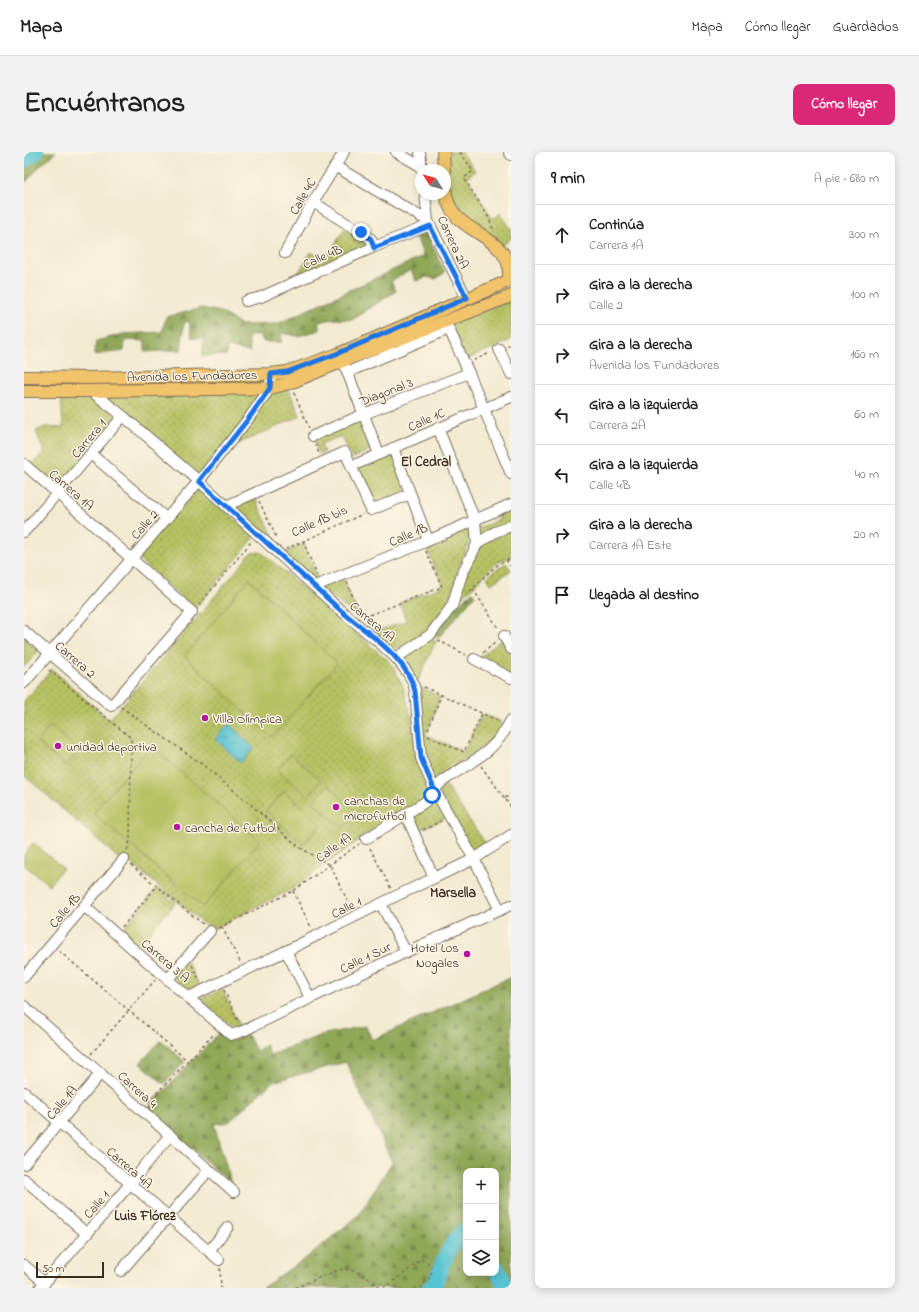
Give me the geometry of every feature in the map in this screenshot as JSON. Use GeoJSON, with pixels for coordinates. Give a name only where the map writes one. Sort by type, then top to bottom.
{"type":"FeatureCollection","features":[{"type":"Feature","properties":{"kind":"main road"},"geometry":{"type":"LineString","coordinates":[[443,152],[444,164]]}},
{"type":"Feature","properties":{"kind":"main road"},"geometry":{"type":"LineString","coordinates":[[448,200],[452,213],[468,227],[493,243],[506,257],[508,262],[509,281]]}},
{"type":"Feature","properties":{"kind":"main road","name":"Avenida los Fundadores"},"geometry":{"type":"LineString","coordinates":[[24,378],[271,374],[287,372],[336,354],[509,281]]}},
{"type":"Feature","properties":{"kind":"main road","name":"Avenida los Fundadores"},"geometry":{"type":"LineString","coordinates":[[24,391],[270,388],[290,384],[345,366],[511,296]]}},
{"type":"Feature","properties":{"kind":"street","name":"Calle 4C"},"geometry":{"type":"LineString","coordinates":[[285,253],[313,202],[344,152]]}},
{"type":"Feature","properties":{"kind":"street"},"geometry":{"type":"LineString","coordinates":[[396,152],[415,164]]}},
{"type":"Feature","properties":{"kind":"street"},"geometry":{"type":"LineString","coordinates":[[420,152],[421,164]]}},
{"type":"Feature","properties":{"kind":"street"},"geometry":{"type":"LineString","coordinates":[[335,166],[429,223]]}},
{"type":"Feature","properties":{"kind":"street","name":"Carrera 2A"},"geometry":{"type":"LineString","coordinates":[[426,200],[429,223],[467,298]]}},
{"type":"Feature","properties":{"kind":"street"},"geometry":{"type":"LineString","coordinates":[[313,202],[371,239],[374,248]]}},
{"type":"Feature","properties":{"kind":"street","name":"Calle 4B"},"geometry":{"type":"LineString","coordinates":[[246,301],[261,297],[429,223]]}},
{"type":"Feature","properties":{"kind":"street"},"geometry":{"type":"LineString","coordinates":[[379,454],[345,366],[449,329],[484,408],[507,453],[511,474]]}},
{"type":"Feature","properties":{"kind":"street"},"geometry":{"type":"LineString","coordinates":[[499,349],[511,374]]}},
{"type":"Feature","properties":{"kind":"street","name":"Diagonal 3"},"geometry":{"type":"LineString","coordinates":[[313,436],[467,368]]}},
{"type":"Feature","properties":{"kind":"street"},"geometry":{"type":"LineString","coordinates":[[270,388],[271,374]]}},
{"type":"Feature","properties":{"kind":"street","name":"Calle 2"},"geometry":{"type":"LineString","coordinates":[[24,683],[199,481],[249,418],[270,388]]}},
{"type":"Feature","properties":{"kind":"street","name":"Carrera 1"},"geometry":{"type":"LineString","coordinates":[[91,391],[123,416],[199,481]]}},
{"type":"Feature","properties":{"kind":"street","name":"Calle 1C"},"geometry":{"type":"LineString","coordinates":[[352,466],[511,397]]}},
{"type":"Feature","properties":{"kind":"street","name":"Carrera 1"},"geometry":{"type":"LineString","coordinates":[[24,532],[123,416]]}},
{"type":"Feature","properties":{"kind":"street"},"geometry":{"type":"LineString","coordinates":[[396,658],[430,635],[452,606],[462,574],[476,544],[475,520],[438,428]]}},
{"type":"Feature","properties":{"kind":"street"},"geometry":{"type":"LineString","coordinates":[[393,448],[425,541]]}},
{"type":"Feature","properties":{"kind":"street"},"geometry":{"type":"LineString","coordinates":[[226,506],[345,452],[371,510],[410,494]]}},
{"type":"Feature","properties":{"kind":"street"},"geometry":{"type":"LineString","coordinates":[[91,454],[166,518]]}},
{"type":"Feature","properties":{"kind":"street","name":"Carrera 1A"},"geometry":{"type":"LineString","coordinates":[[24,464],[192,612]]}},
{"type":"Feature","properties":{"kind":"street","name":"Carrera 1A"},"geometry":{"type":"LineString","coordinates":[[199,481],[257,535],[280,552],[318,585],[339,609],[396,658],[413,682],[421,758],[434,789],[474,858],[500,910]]}},
{"type":"Feature","properties":{"kind":"street","name":"Calle 1B"},"geometry":{"type":"LineString","coordinates":[[318,585],[511,504]]}},
{"type":"Feature","properties":{"kind":"street"},"geometry":{"type":"LineString","coordinates":[[476,544],[496,532],[511,526]]}},
{"type":"Feature","properties":{"kind":"street"},"geometry":{"type":"LineString","coordinates":[[112,704],[192,612]]}},
{"type":"Feature","properties":{"kind":"street","name":"Carrera 2"},"geometry":{"type":"LineString","coordinates":[[24,631],[112,704]]}},
{"type":"Feature","properties":{"kind":"street"},"geometry":{"type":"LineString","coordinates":[[504,636],[511,649]]}},
{"type":"Feature","properties":{"kind":"street"},"geometry":{"type":"LineString","coordinates":[[474,659],[511,678]]}},
{"type":"Feature","properties":{"kind":"street","name":"Calle 1A"},"geometry":{"type":"LineString","coordinates":[[366,839],[425,802],[432,795],[434,789],[442,782],[495,745],[510,723]]}},
{"type":"Feature","properties":{"kind":"street"},"geometry":{"type":"LineString","coordinates":[[406,815],[434,878]]}},
{"type":"Feature","properties":{"kind":"street","name":"Calle 1"},"geometry":{"type":"LineString","coordinates":[[189,998],[474,858],[511,835]]}},
{"type":"Feature","properties":{"kind":"street","name":"Calle 1B"},"geometry":{"type":"LineString","coordinates":[[24,977],[124,859]]}},
{"type":"Feature","properties":{"kind":"street"},"geometry":{"type":"LineString","coordinates":[[381,904],[406,952]]}},
{"type":"Feature","properties":{"kind":"street","name":"Calle 1 Sur"},"geometry":{"type":"LineString","coordinates":[[231,1035],[243,1031],[406,952],[511,904]]}},
{"type":"Feature","properties":{"kind":"street","name":"Carrera 3 A"},"geometry":{"type":"LineString","coordinates":[[84,906],[231,1035]]}},
{"type":"Feature","properties":{"kind":"street"},"geometry":{"type":"LineString","coordinates":[[165,976],[188,957],[210,931]]}},
{"type":"Feature","properties":{"kind":"street"},"geometry":{"type":"LineString","coordinates":[[286,951],[310,998]]}},
{"type":"Feature","properties":{"kind":"street","name":"Carrera 4"},"geometry":{"type":"LineString","coordinates":[[24,1006],[234,1192]]}},
{"type":"Feature","properties":{"kind":"street","name":"Calle 1A"},"geometry":{"type":"LineString","coordinates":[[24,1164],[60,1124],[101,1073]]}},
{"type":"Feature","properties":{"kind":"street","name":"Carrera 4A"},"geometry":{"type":"LineString","coordinates":[[24,1092],[219,1260]]}},
{"type":"Feature","properties":{"kind":"street","name":"Calle 1"},"geometry":{"type":"LineString","coordinates":[[42,1285],[130,1184],[170,1135]]}},
{"type":"Feature","properties":{"kind":"street"},"geometry":{"type":"LineString","coordinates":[[121,1271],[209,1170]]}},
{"type":"Feature","properties":{"kind":"street"},"geometry":{"type":"LineString","coordinates":[[24,1179],[87,1234]]}},
{"type":"Feature","properties":{"kind":"street"},"geometry":{"type":"LineString","coordinates":[[209,1252],[228,1227]]}},
{"type":"Feature","properties":{"kind":"street"},"geometry":{"type":"LineString","coordinates":[[24,1265],[42,1285]]}},
{"type":"Feature","properties":{"kind":"path"},"geometry":{"type":"LineString","coordinates":[[460,152],[473,171],[464,178],[489,218],[495,236],[493,243]]}},
{"type":"Feature","properties":{"kind":"path"},"geometry":{"type":"LineString","coordinates":[[467,368],[499,349],[511,344]]}},
{"type":"Feature","properties":{"kind":"path"},"geometry":{"type":"LineString","coordinates":[[290,384],[323,463]]}},
{"type":"Feature","properties":{"kind":"path"},"geometry":{"type":"LineString","coordinates":[[255,494],[280,552]]}},
{"type":"Feature","properties":{"kind":"path","name":"Calle 1B bis"},"geometry":{"type":"LineString","coordinates":[[280,552],[371,510]]}},
{"type":"Feature","properties":{"kind":"path"},"geometry":{"type":"LineString","coordinates":[[192,612],[257,535]]}},
{"type":"Feature","properties":{"kind":"path"},"geometry":{"type":"LineString","coordinates":[[303,541],[318,585]]}},
{"type":"Feature","properties":{"kind":"path"},"geometry":{"type":"LineString","coordinates":[[344,575],[361,618],[442,587],[425,541]]}},
{"type":"Feature","properties":{"kind":"path"},"geometry":{"type":"LineString","coordinates":[[452,606],[473,589],[492,570],[506,560],[511,559]]}},
{"type":"Feature","properties":{"kind":"path"},"geometry":{"type":"LineString","coordinates":[[506,560],[511,567]]}},
{"type":"Feature","properties":{"kind":"path"},"geometry":{"type":"LineString","coordinates":[[430,635],[474,659],[504,636],[473,589]]}},
{"type":"Feature","properties":{"kind":"path"},"geometry":{"type":"LineString","coordinates":[[41,663],[131,738],[130,840],[124,859],[210,931]]}},
{"type":"Feature","properties":{"kind":"path"},"geometry":{"type":"LineString","coordinates":[[413,682],[482,714],[510,723]]}},
{"type":"Feature","properties":{"kind":"path"},"geometry":{"type":"LineString","coordinates":[[441,695],[426,735],[464,752],[482,714]]}},
{"type":"Feature","properties":{"kind":"path"},"geometry":{"type":"LineString","coordinates":[[112,704],[203,765],[299,847],[330,865],[355,917]]}},
{"type":"Feature","properties":{"kind":"path"},"geometry":{"type":"LineString","coordinates":[[477,759],[511,807]]}},
{"type":"Feature","properties":{"kind":"path"},"geometry":{"type":"LineString","coordinates":[[505,798],[511,794]]}},
{"type":"Feature","properties":{"kind":"path"},"geometry":{"type":"LineString","coordinates":[[414,834],[450,817]]}},
{"type":"Feature","properties":{"kind":"path"},"geometry":{"type":"LineString","coordinates":[[366,839],[394,897]]}},
{"type":"Feature","properties":{"kind":"path","name":"Calle 1A"},"geometry":{"type":"LineString","coordinates":[[210,931],[222,927],[293,891],[366,839]]}},
{"type":"Feature","properties":{"kind":"path"},"geometry":{"type":"LineString","coordinates":[[116,934],[157,886]]}},
{"type":"Feature","properties":{"kind":"path"},"geometry":{"type":"LineString","coordinates":[[293,891],[316,936]]}},
{"type":"Feature","properties":{"kind":"path"},"geometry":{"type":"LineString","coordinates":[[222,927],[244,971]]}},
{"type":"Feature","properties":{"kind":"path"},"geometry":{"type":"LineString","coordinates":[[52,944],[188,1061]]}},
{"type":"Feature","properties":{"kind":"path"},"geometry":{"type":"LineString","coordinates":[[188,957],[204,991]]}},
{"type":"Feature","properties":{"kind":"path"},"geometry":{"type":"LineString","coordinates":[[86,1060],[129,1010],[165,976]]}},
{"type":"Feature","properties":{"kind":"path"},"geometry":{"type":"LineString","coordinates":[[220,983],[243,1031]]}},
{"type":"Feature","properties":{"kind":"path"},"geometry":{"type":"LineString","coordinates":[[141,1109],[222,1026]]}},
{"type":"Feature","properties":{"kind":"path"},"geometry":{"type":"LineString","coordinates":[[295,1288],[344,1268],[355,1271],[382,1288],[405,1273],[421,1259],[431,1265],[431,1274],[422,1288]]}},
{"type":"Feature","properties":{"kind":"path"},"geometry":{"type":"LineString","coordinates":[[219,1260],[221,1288]]}},
{"type":"Feature","properties":{"kind":"green space"},"geometry":{"type":"Polygon","coordinates":[[[24,152],[56,152],[40,166],[24,184],[24,152]]]}},
{"type":"Feature","properties":{"kind":"green space"},"geometry":{"type":"Polygon","coordinates":[[[444,152],[462,152],[475,171],[467,178],[493,219],[501,213],[511,229],[511,238],[502,246],[470,226],[451,199],[451,164],[445,164],[444,152]]]}},
{"type":"Feature","properties":{"kind":"green space"},"geometry":{"type":"Polygon","coordinates":[[[347,225],[360,233],[372,247],[293,282],[311,252],[325,260],[347,225]]]}},
{"type":"Feature","properties":{"kind":"green space"},"geometry":{"type":"Polygon","coordinates":[[[425,231],[445,272],[436,279],[426,277],[416,281],[411,270],[391,281],[396,291],[352,320],[333,319],[318,322],[320,330],[298,336],[281,333],[282,342],[264,342],[258,334],[248,337],[250,352],[227,347],[227,355],[202,356],[204,339],[192,338],[189,321],[184,323],[181,350],[145,352],[145,341],[125,340],[124,351],[94,355],[96,341],[123,334],[162,332],[166,317],[202,308],[221,312],[241,325],[277,324],[423,256],[416,235],[425,231]]]}},
{"type":"Feature","properties":{"kind":"green space"},"geometry":{"type":"Polygon","coordinates":[[[511,300],[511,340],[465,360],[450,324],[511,300]]]}},
{"type":"Feature","properties":{"kind":"green space"},"geometry":{"type":"Polygon","coordinates":[[[264,377],[263,384],[124,385],[123,381],[264,377]]]}},
{"type":"Feature","properties":{"kind":"green space"},"geometry":{"type":"Polygon","coordinates":[[[288,387],[300,416],[229,448],[272,390],[288,387]]]}},
{"type":"Feature","properties":{"kind":"green space"},"geometry":{"type":"Polygon","coordinates":[[[257,391],[261,398],[198,477],[100,395],[257,391]]]}},
{"type":"Feature","properties":{"kind":"green space"},"geometry":{"type":"Polygon","coordinates":[[[90,393],[118,417],[57,490],[30,466],[44,452],[36,431],[45,427],[63,428],[61,395],[90,393]]]}},
{"type":"Feature","properties":{"kind":"green space"},"geometry":{"type":"Polygon","coordinates":[[[359,417],[370,450],[353,458],[341,436],[321,444],[324,453],[319,454],[313,436],[359,417]]]}},
{"type":"Feature","properties":{"kind":"green space"},"geometry":{"type":"Polygon","coordinates":[[[392,452],[408,494],[375,507],[356,467],[392,452]]]}},
{"type":"Feature","properties":{"kind":"green space"},"geometry":{"type":"Polygon","coordinates":[[[198,486],[255,537],[195,609],[137,558],[198,486]]]}},
{"type":"Feature","properties":{"kind":"green space"},"geometry":{"type":"Polygon","coordinates":[[[254,497],[278,545],[232,508],[254,497]]]}},
{"type":"Feature","properties":{"kind":"green space"},"geometry":{"type":"Polygon","coordinates":[[[511,507],[511,525],[479,541],[477,529],[500,519],[498,513],[511,507]]]}},
{"type":"Feature","properties":{"kind":"green space"},"geometry":{"type":"Polygon","coordinates":[[[473,523],[469,542],[457,575],[449,604],[429,629],[410,643],[394,649],[374,632],[406,621],[400,603],[443,586],[425,544],[473,523]]]}},
{"type":"Feature","properties":{"kind":"green space"},"geometry":{"type":"Polygon","coordinates":[[[511,530],[511,557],[500,561],[471,589],[455,601],[478,546],[511,530]]]}},
{"type":"Feature","properties":{"kind":"green space"},"geometry":{"type":"Polygon","coordinates":[[[304,544],[318,580],[314,582],[283,553],[304,544]]]}},
{"type":"Feature","properties":{"kind":"green space"},"geometry":{"type":"Polygon","coordinates":[[[261,552],[391,663],[403,686],[412,719],[416,758],[430,789],[428,798],[364,836],[292,889],[211,930],[126,859],[118,858],[24,775],[24,701],[52,669],[109,720],[251,553],[261,552]]]}},
{"type":"Feature","properties":{"kind":"green space"},"geometry":{"type":"Polygon","coordinates":[[[506,563],[511,570],[491,584],[487,578],[506,563]]]}},
{"type":"Feature","properties":{"kind":"green space"},"geometry":{"type":"Polygon","coordinates":[[[343,578],[359,619],[320,587],[343,578]]]}},
{"type":"Feature","properties":{"kind":"green space"},"geometry":{"type":"Polygon","coordinates":[[[249,579],[337,663],[274,735],[270,736],[185,656],[249,579]]]}},
{"type":"Feature","properties":{"kind":"green space"},"geometry":{"type":"Polygon","coordinates":[[[472,592],[475,595],[438,638],[433,635],[455,607],[472,592]]]}},
{"type":"Feature","properties":{"kind":"green space"},"geometry":{"type":"Polygon","coordinates":[[[24,638],[39,651],[24,667],[24,638]]]}},
{"type":"Feature","properties":{"kind":"green space"},"geometry":{"type":"Polygon","coordinates":[[[428,638],[436,641],[418,681],[399,659],[428,638]]]}},
{"type":"Feature","properties":{"kind":"green space"},"geometry":{"type":"Polygon","coordinates":[[[502,639],[511,654],[511,676],[478,659],[502,639]]]}},
{"type":"Feature","properties":{"kind":"green space"},"geometry":{"type":"Polygon","coordinates":[[[416,685],[440,697],[426,735],[464,752],[482,714],[502,722],[492,740],[434,780],[424,759],[416,685]]]}},
{"type":"Feature","properties":{"kind":"green space","name":"unidad deportiva"},"geometry":{"type":"Polygon","coordinates":[[[50,726],[79,751],[66,766],[37,742],[50,726]]]}},
{"type":"Feature","properties":{"kind":"green space","name":"cancha de futbol"},"geometry":{"type":"Polygon","coordinates":[[[151,746],[260,841],[203,907],[93,813],[151,746]]]}},
{"type":"Feature","properties":{"kind":"green space","name":"canchas de microfutbol"},"geometry":{"type":"Polygon","coordinates":[[[291,754],[321,780],[308,796],[277,770],[291,754]]]}},
{"type":"Feature","properties":{"kind":"green space"},"geometry":{"type":"Polygon","coordinates":[[[444,783],[488,847],[474,855],[437,790],[444,783]]]}},
{"type":"Feature","properties":{"kind":"green space","name":"canchas de microfutbol"},"geometry":{"type":"Polygon","coordinates":[[[328,785],[358,812],[343,828],[313,802],[328,785]]]}},
{"type":"Feature","properties":{"kind":"green space"},"geometry":{"type":"Polygon","coordinates":[[[284,791],[321,824],[303,844],[266,811],[284,791]]]}},
{"type":"Feature","properties":{"kind":"green space"},"geometry":{"type":"Polygon","coordinates":[[[433,796],[448,817],[415,832],[407,816],[433,796]]]}},
{"type":"Feature","properties":{"kind":"green space"},"geometry":{"type":"Polygon","coordinates":[[[33,843],[63,868],[49,885],[24,865],[24,855],[33,843]]]}},
{"type":"Feature","properties":{"kind":"green space"},"geometry":{"type":"Polygon","coordinates":[[[157,888],[175,903],[136,948],[119,934],[157,888]]]}},
{"type":"Feature","properties":{"kind":"green space"},"geometry":{"type":"Polygon","coordinates":[[[187,960],[200,988],[190,993],[173,976],[187,960]]]}},
{"type":"Feature","properties":{"kind":"green space"},"geometry":{"type":"Polygon","coordinates":[[[511,977],[511,1288],[262,1288],[306,1258],[358,1216],[392,1162],[346,1062],[272,1082],[229,1122],[214,1124],[231,1183],[146,1109],[221,1031],[231,1041],[248,1035],[256,1051],[266,1045],[270,1055],[324,1034],[366,1026],[372,1040],[511,977]]]}},
{"type":"Feature","properties":{"kind":"green space"},"geometry":{"type":"Polygon","coordinates":[[[222,989],[240,1028],[234,1030],[201,999],[222,989]]]}},
{"type":"Feature","properties":{"kind":"green space"},"geometry":{"type":"Polygon","coordinates":[[[161,1040],[185,1062],[164,1084],[140,1063],[161,1040]]]}},
{"type":"Feature","properties":{"kind":"water"},"geometry":{"type":"Polygon","coordinates":[[[229,724],[254,748],[241,763],[215,739],[229,724]]]}},
{"type":"Feature","properties":{"kind":"waterway"},"geometry":{"type":"LineString","coordinates":[[24,160],[36,152]]}},
{"type":"Feature","properties":{"kind":"waterway"},"geometry":{"type":"LineString","coordinates":[[430,1288],[434,1285],[455,1240],[463,1232]]}},
{"type":"Feature","properties":{"kind":"waterway"},"geometry":{"type":"LineString","coordinates":[[499,1273],[506,1288]]}},
{"type":"Feature","properties":{"kind":"place","name":"Villa Olímpica"},"geometry":{"type":"Point","coordinates":[205,718]}},
{"type":"Feature","properties":{"kind":"place","name":"unidad deportiva"},"geometry":{"type":"Point","coordinates":[58,746]}},
{"type":"Feature","properties":{"kind":"place","name":"canchas de microfutbol"},"geometry":{"type":"Point","coordinates":[336,807]}},
{"type":"Feature","properties":{"kind":"place","name":"cancha de futbol"},"geometry":{"type":"Point","coordinates":[177,827]}},
{"type":"Feature","properties":{"kind":"place","name":"Hotel Los Nogales"},"geometry":{"type":"Point","coordinates":[467,954]}},
{"type":"Feature","properties":{"kind":"district","name":"El Cedral"},"geometry":{"type":"Point","coordinates":[426,461]}},
{"type":"Feature","properties":{"kind":"district","name":"Marsella"},"geometry":{"type":"Point","coordinates":[453,892]}},
{"type":"Feature","properties":{"kind":"district","name":"Luis Flórez"},"geometry":{"type":"Point","coordinates":[145,1215]}},
{"type":"Feature","properties":{"kind":"route"},"geometry":{"type":"LineString","coordinates":[[361,232],[371,239],[374,248],[430,226],[467,298],[336,354],[287,372],[271,374],[270,388],[249,418],[199,481],[339,609],[383,646],[396,658],[407,672],[413,682],[415,691],[421,758],[434,789],[432,795]]}}]}
